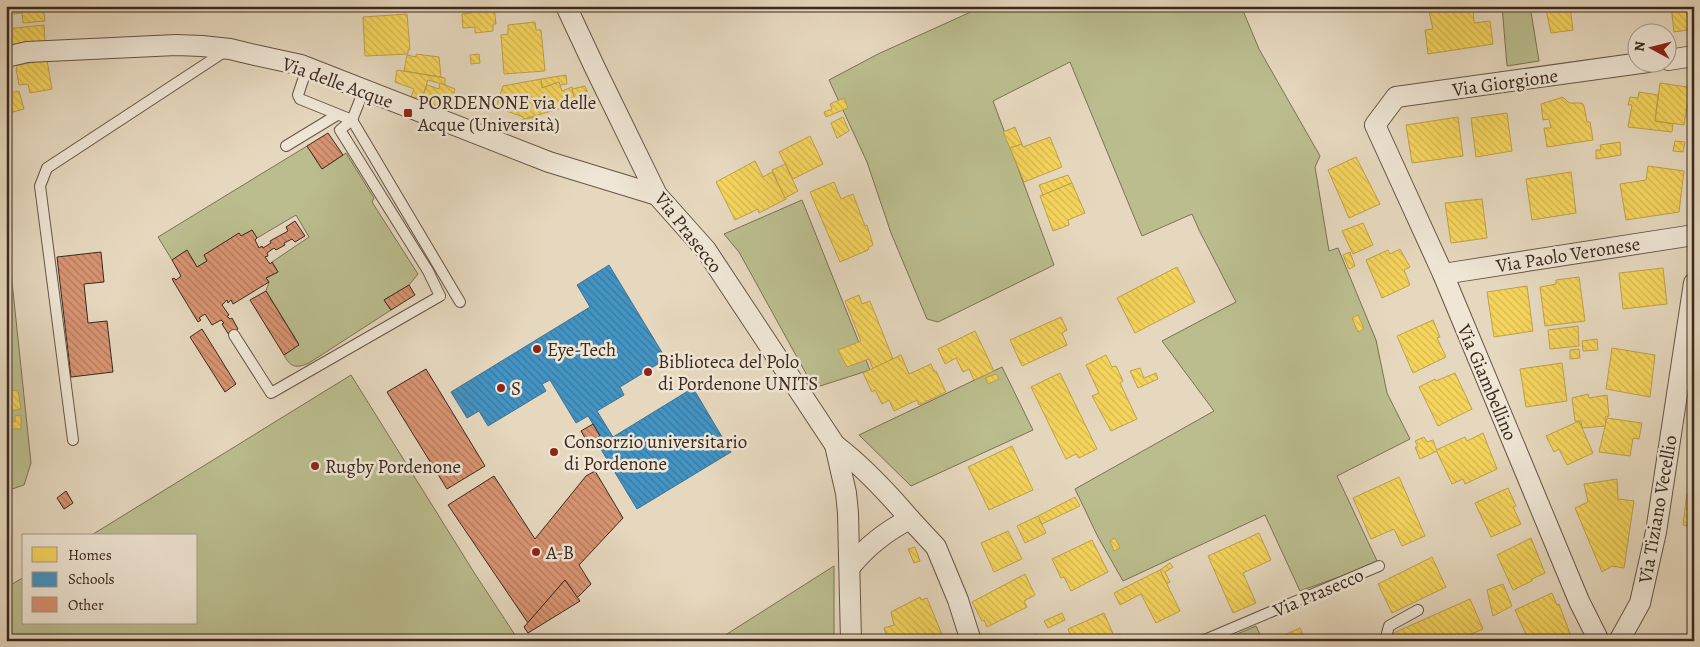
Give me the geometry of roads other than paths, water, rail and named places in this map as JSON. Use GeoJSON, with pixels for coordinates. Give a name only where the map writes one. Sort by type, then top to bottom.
{"type":"FeatureCollection","features":[{"type":"Feature","properties":{"kind":"street","name":"Via Prasecco"},"geometry":{"type":"LineString","coordinates":[[566,6],[657,195],[706,250],[835,445],[857,462],[889,493],[936,547],[958,600],[971,641]]}},
{"type":"Feature","properties":{"kind":"street","name":"Via delle Acque"},"geometry":{"type":"LineString","coordinates":[[6,58],[27,52],[176,45],[230,49],[304,67],[550,162],[657,195]]}},
{"type":"Feature","properties":{"kind":"street"},"geometry":{"type":"LineString","coordinates":[[1678,58],[1694,56]]}},
{"type":"Feature","properties":{"kind":"street","name":"Via Giorgione"},"geometry":{"type":"LineString","coordinates":[[1375,125],[1396,97],[1628,65]]}},
{"type":"Feature","properties":{"kind":"street","name":"Via Giambellino"},"geometry":{"type":"LineString","coordinates":[[1375,125],[1443,274],[1578,601],[1598,641]]}},
{"type":"Feature","properties":{"kind":"street","name":"Via Paolo Veronese"},"geometry":{"type":"LineString","coordinates":[[1443,274],[1694,235]]}},
{"type":"Feature","properties":{"kind":"street","name":"Via Tiziano Vecellio"},"geometry":{"type":"LineString","coordinates":[[1619,641],[1640,602],[1656,532],[1694,283]]}},
{"type":"Feature","properties":{"kind":"street","name":"Via Prasecco"},"geometry":{"type":"LineString","coordinates":[[835,445],[846,493],[851,641]]}},
{"type":"Feature","properties":{"kind":"street"},"geometry":{"type":"LineString","coordinates":[[850,567],[871,544],[891,529],[910,519]]}},
{"type":"Feature","properties":{"kind":"lane"},"geometry":{"type":"LineString","coordinates":[[73,440],[40,186],[47,168],[230,49]]}},
{"type":"Feature","properties":{"kind":"lane"},"geometry":{"type":"LineString","coordinates":[[304,67],[298,95],[300,99],[352,120],[460,302]]}},
{"type":"Feature","properties":{"kind":"lane"},"geometry":{"type":"LineString","coordinates":[[234,334],[271,393],[440,296],[428,271],[340,130],[352,120],[364,90]]}},
{"type":"Feature","properties":{"kind":"lane"},"geometry":{"type":"LineString","coordinates":[[286,146],[337,114]]}},
{"type":"Feature","properties":{"kind":"lane","name":"Via Prasecco"},"geometry":{"type":"LineString","coordinates":[[1202,641],[1378,566]]}},
{"type":"Feature","properties":{"kind":"lane"},"geometry":{"type":"LineString","coordinates":[[1388,641],[1386,637],[1390,626],[1418,610]]}},
{"type":"Feature","properties":{"kind":"place","name":"PORDENONE via delle Acque (Università)"},"geometry":{"type":"Point","coordinates":[408,113]}},
{"type":"Feature","properties":{"kind":"place","name":"Eye-Tech"},"geometry":{"type":"Point","coordinates":[537,349]}},
{"type":"Feature","properties":{"kind":"place","name":"Biblioteca del Polo di Pordenone UNITS"},"geometry":{"type":"Point","coordinates":[648,372]}},
{"type":"Feature","properties":{"kind":"place","name":"S"},"geometry":{"type":"Point","coordinates":[501,388]}},
{"type":"Feature","properties":{"kind":"place","name":"Consorzio universitario di Pordenone"},"geometry":{"type":"Point","coordinates":[554,452]}},
{"type":"Feature","properties":{"kind":"place","name":"Rugby Pordenone"},"geometry":{"type":"Point","coordinates":[315,466]}},
{"type":"Feature","properties":{"kind":"place","name":"A-B"},"geometry":{"type":"Point","coordinates":[536,552]}}]}
